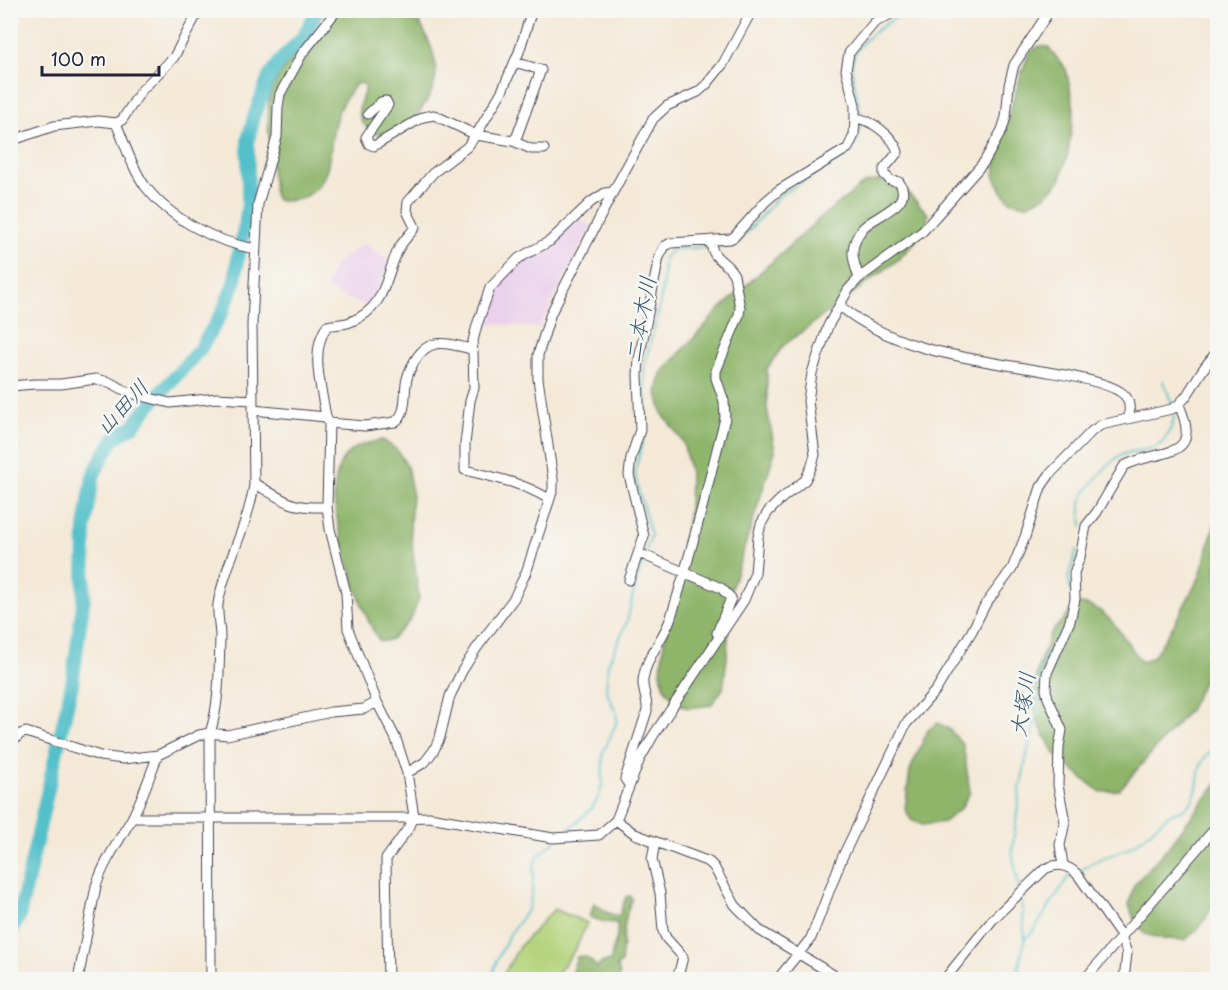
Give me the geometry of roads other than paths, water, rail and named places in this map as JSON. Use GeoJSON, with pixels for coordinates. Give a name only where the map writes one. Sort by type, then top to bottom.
{"type":"FeatureCollection","features":[{"type":"Feature","properties":{"kind":"street"},"geometry":{"type":"LineString","coordinates":[[10,141],[54,126],[98,121],[116,123],[122,120],[141,91],[174,57],[199,10]]}},
{"type":"Feature","properties":{"kind":"street"},"geometry":{"type":"LineString","coordinates":[[211,980],[210,733],[216,709],[220,635],[218,607],[221,590],[251,506],[254,485],[252,248],[258,204],[278,137],[280,94],[302,54],[337,10]]}},
{"type":"Feature","properties":{"kind":"street"},"geometry":{"type":"LineString","coordinates":[[388,980],[386,859],[410,826],[414,816],[407,773],[396,739],[377,702],[348,629],[346,593],[330,529],[327,507],[327,420],[318,361],[324,330],[327,326],[339,325],[356,319],[370,312],[376,304],[399,247],[415,227],[407,211],[408,202],[433,173],[467,147],[476,135],[502,91],[515,62],[532,10]]}},
{"type":"Feature","properties":{"kind":"street"},"geometry":{"type":"LineString","coordinates":[[407,773],[425,762],[434,750],[440,737],[450,696],[462,671],[514,598],[527,570],[554,479],[538,379],[538,356],[550,313],[613,192],[659,111],[698,92],[708,84],[723,64],[752,10]]}},
{"type":"Feature","properties":{"kind":"street"},"geometry":{"type":"LineString","coordinates":[[629,580],[643,555],[644,529],[630,483],[629,466],[640,430],[639,359],[659,257],[665,246],[671,243],[711,244],[734,237],[778,190],[848,148],[859,118],[846,70],[849,53],[874,22],[898,10]]}},
{"type":"Feature","properties":{"kind":"street"},"geometry":{"type":"LineString","coordinates":[[132,818],[402,818],[414,816],[553,838],[598,835],[616,820],[640,759],[653,736],[720,638],[750,588],[755,573],[761,524],[768,512],[781,499],[805,480],[811,468],[815,455],[809,414],[809,389],[812,373],[828,327],[848,290],[859,278],[908,244],[934,220],[984,162],[996,143],[1006,117],[1009,85],[1014,65],[1050,10]]}},
{"type":"Feature","properties":{"kind":"street"},"geometry":{"type":"LineString","coordinates":[[513,141],[517,136],[541,70],[515,62]]}},
{"type":"Feature","properties":{"kind":"street"},"geometry":{"type":"LineString","coordinates":[[368,114],[383,101],[388,105],[366,137],[371,146],[377,146],[429,116],[440,117],[476,135],[513,141],[531,149],[544,149]]}},
{"type":"Feature","properties":{"kind":"street"},"geometry":{"type":"LineString","coordinates":[[859,118],[887,136],[898,148],[898,152],[884,169],[884,174],[890,180],[899,182],[903,192],[901,199],[894,207],[862,229],[855,241],[853,253],[859,278]]}},
{"type":"Feature","properties":{"kind":"street"},"geometry":{"type":"LineString","coordinates":[[116,123],[136,171],[146,187],[165,207],[183,220],[234,243],[252,248]]}},
{"type":"Feature","properties":{"kind":"street"},"geometry":{"type":"LineString","coordinates":[[549,499],[503,479],[465,470],[465,444],[470,400],[474,388],[471,349],[490,288],[519,258],[550,241],[591,202],[604,193],[613,192]]}},
{"type":"Feature","properties":{"kind":"street"},"geometry":{"type":"LineString","coordinates":[[629,785],[625,779],[647,711],[644,676],[653,651],[669,622],[685,573],[724,418],[724,400],[716,378],[716,371],[740,308],[734,275],[711,244]]}},
{"type":"Feature","properties":{"kind":"street"},"geometry":{"type":"LineString","coordinates":[[840,306],[862,324],[906,342],[948,354],[1062,374],[1111,387],[1128,400],[1129,418]]}},
{"type":"Feature","properties":{"kind":"street"},"geometry":{"type":"LineString","coordinates":[[253,410],[365,426],[395,422],[404,413],[408,374],[419,353],[432,344],[442,343],[471,349]]}},
{"type":"Feature","properties":{"kind":"street"},"geometry":{"type":"LineString","coordinates":[[777,980],[811,938],[842,858],[906,724],[936,690],[985,605],[1012,569],[1041,487],[1050,474],[1092,431],[1101,425],[1172,409],[1179,405],[1218,350]]}},
{"type":"Feature","properties":{"kind":"street"},"geometry":{"type":"LineString","coordinates":[[10,386],[61,384],[96,379],[109,382],[140,396],[170,403],[217,398],[253,400]]}},
{"type":"Feature","properties":{"kind":"street"},"geometry":{"type":"LineString","coordinates":[[1063,865],[1060,845],[1065,822],[1058,785],[1062,730],[1048,698],[1047,673],[1070,621],[1075,599],[1074,573],[1080,557],[1086,526],[1097,512],[1124,466],[1174,451],[1183,445],[1186,431],[1184,415],[1179,405]]}},
{"type":"Feature","properties":{"kind":"street"},"geometry":{"type":"LineString","coordinates":[[254,485],[299,507],[327,507]]}},
{"type":"Feature","properties":{"kind":"street"},"geometry":{"type":"LineString","coordinates":[[643,555],[721,588],[731,596],[717,633],[720,638]]}},
{"type":"Feature","properties":{"kind":"street"},"geometry":{"type":"LineString","coordinates":[[10,744],[20,734],[26,732],[100,756],[123,759],[158,756],[199,735],[210,733],[227,735],[330,712],[363,709],[377,702]]}},
{"type":"Feature","properties":{"kind":"street"},"geometry":{"type":"LineString","coordinates":[[78,980],[98,879],[107,857],[132,818],[158,756]]}},
{"type":"Feature","properties":{"kind":"street"},"geometry":{"type":"LineString","coordinates":[[616,820],[634,834],[709,862],[735,905],[759,930],[842,980]]}},
{"type":"Feature","properties":{"kind":"street"},"geometry":{"type":"LineString","coordinates":[[1084,980],[1218,825]]}},
{"type":"Feature","properties":{"kind":"street"},"geometry":{"type":"LineString","coordinates":[[655,843],[652,859],[660,893],[663,930],[666,938],[682,957],[677,980]]}},
{"type":"Feature","properties":{"kind":"street"},"geometry":{"type":"LineString","coordinates":[[944,980],[994,918],[1045,869],[1054,865],[1071,868],[1078,875],[1121,936],[1127,953],[1124,980]]}},
{"type":"Feature","properties":{"kind":"waterway","name":"山田川"},"geometry":{"type":"LineString","coordinates":[[10,932],[19,917],[72,684],[84,596],[85,528],[93,476],[116,437],[133,426],[200,349],[223,311],[235,281],[238,254],[245,226],[248,204],[248,140],[254,117],[269,77],[302,38],[318,10]]}},
{"type":"Feature","properties":{"kind":"waterway","name":"二本木川"},"geometry":{"type":"LineString","coordinates":[[861,116],[851,66],[854,56],[859,47],[873,33],[907,10]]}},
{"type":"Feature","properties":{"kind":"waterway","name":"二本木川"},"geometry":{"type":"LineString","coordinates":[[714,246],[731,245],[738,242],[780,195],[845,157],[857,141],[861,121]]}},
{"type":"Feature","properties":{"kind":"waterway","name":"二本木川"},"geometry":{"type":"LineString","coordinates":[[646,552],[651,535],[635,471],[645,432],[644,367],[659,310],[664,258],[674,249],[708,247]]}},
{"type":"Feature","properties":{"kind":"waterway","name":"大塚川"},"geometry":{"type":"LineString","coordinates":[[1163,381],[1172,404]]}},
{"type":"Feature","properties":{"kind":"waterway","name":"大塚川"},"geometry":{"type":"LineString","coordinates":[[1082,527],[1081,502],[1093,482],[1118,457],[1159,445],[1169,432],[1174,414]]}},
{"type":"Feature","properties":{"kind":"waterway","name":"大塚川"},"geometry":{"type":"LineString","coordinates":[[1071,590],[1068,577],[1077,550]]}},
{"type":"Feature","properties":{"kind":"waterway","name":"二本木川"},"geometry":{"type":"LineString","coordinates":[[564,834],[592,808],[602,785],[603,753],[617,721],[606,689],[608,664],[627,622],[644,557]]}},
{"type":"Feature","properties":{"kind":"waterway","name":"大塚川"},"geometry":{"type":"LineString","coordinates":[[1019,889],[1012,851],[1020,790],[1039,709],[1039,678],[1044,661],[1060,633]]}},
{"type":"Feature","properties":{"kind":"waterway"},"geometry":{"type":"LineString","coordinates":[[1080,871],[1097,860],[1129,848],[1169,815],[1189,805],[1194,797],[1203,760],[1218,746]]}},
{"type":"Feature","properties":{"kind":"waterway","name":"二本木川"},"geometry":{"type":"LineString","coordinates":[[491,980],[508,937],[528,909],[532,893],[534,865],[538,856],[555,841]]}},
{"type":"Feature","properties":{"kind":"waterway"},"geometry":{"type":"LineString","coordinates":[[1025,938],[1032,933],[1071,876]]}},
{"type":"Feature","properties":{"kind":"waterway","name":"大塚川"},"geometry":{"type":"LineString","coordinates":[[1016,980],[1025,938],[1021,897]]}}]}
